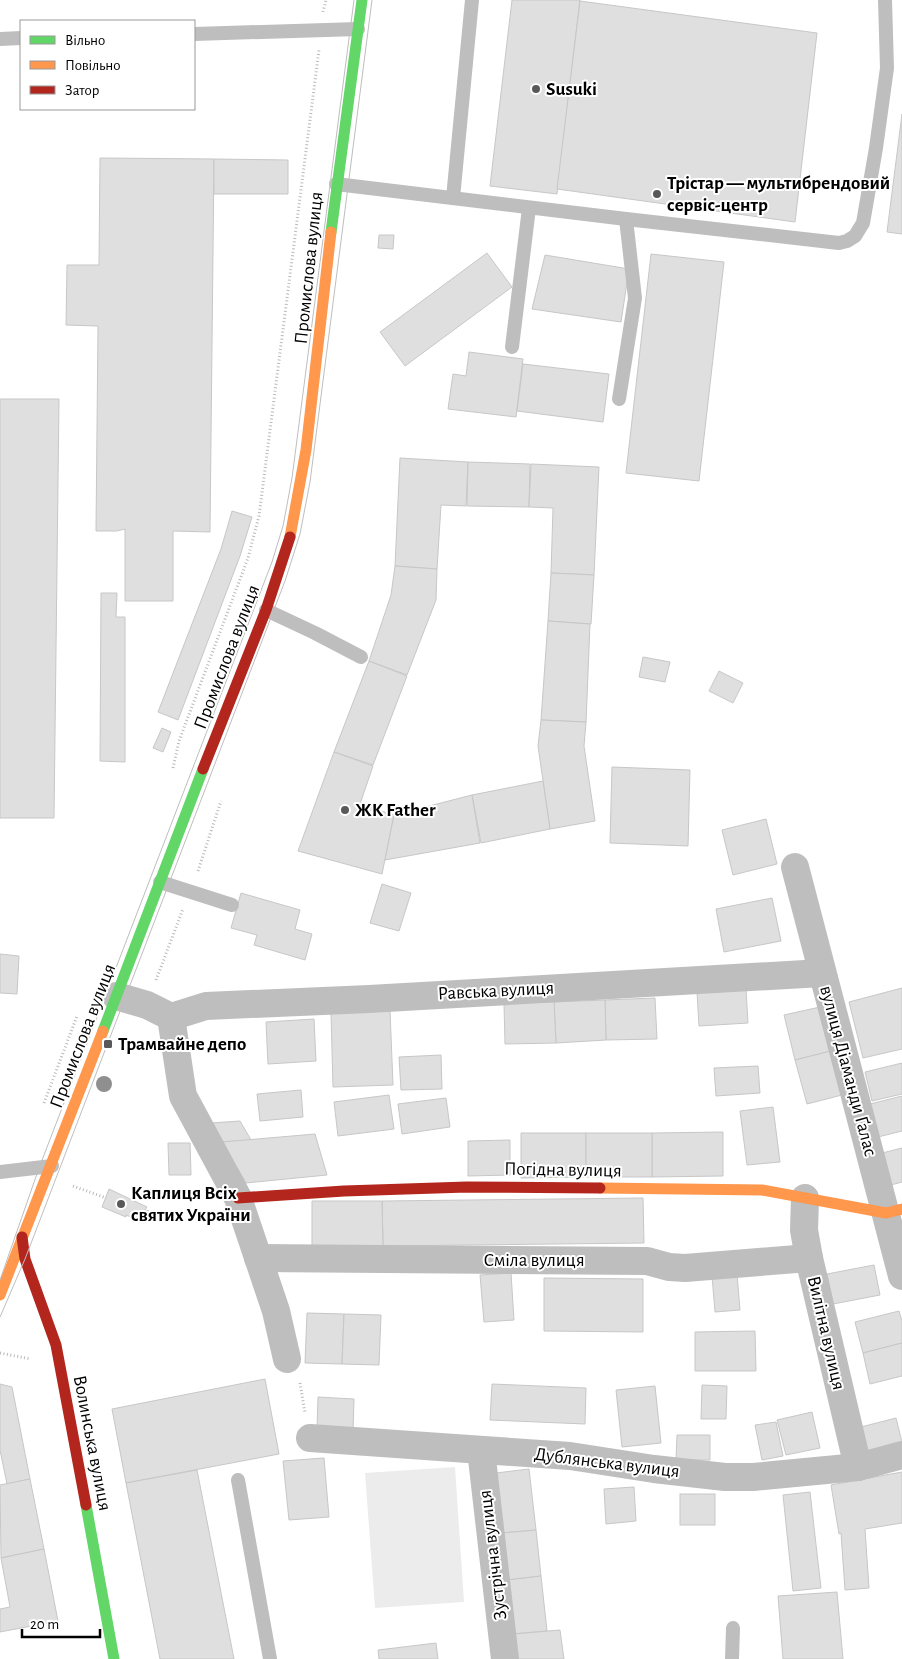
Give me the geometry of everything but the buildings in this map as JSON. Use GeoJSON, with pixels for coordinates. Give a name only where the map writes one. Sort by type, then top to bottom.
{"type":"FeatureCollection","features":[{"type":"Feature","properties":{"kind":"main road","name":"Промислова вулиця"},"geometry":{"type":"LineString","coordinates":[[0,1295],[52,1166],[183,819],[266,610],[292,531],[306,450],[336,184],[362,0]]}},
{"type":"Feature","properties":{"kind":"main road","name":"Погідна вулиця"},"geometry":{"type":"LineString","coordinates":[[238,1198],[467,1187],[762,1190],[894,1211]]}},
{"type":"Feature","properties":{"kind":"main road","name":"Волинська вулиця"},"geometry":{"type":"LineString","coordinates":[[22,1237],[25,1259],[56,1345],[114,1659]]}},
{"type":"Feature","properties":{"kind":"street","name":"вулиця Діаманди Ґалас"},"geometry":{"type":"LineString","coordinates":[[795,867],[822,973],[894,1211],[902,1276]]}},
{"type":"Feature","properties":{"kind":"street","name":"Равська вулиця"},"geometry":{"type":"LineString","coordinates":[[171,1017],[206,1006],[822,973]]}},
{"type":"Feature","properties":{"kind":"street"},"geometry":{"type":"LineString","coordinates":[[116,996],[147,1006],[171,1017],[183,1096],[238,1198],[276,1311],[287,1359]]}},
{"type":"Feature","properties":{"kind":"street","name":"Вилітна вулиця"},"geometry":{"type":"LineString","coordinates":[[805,1198],[804,1230],[808,1258],[858,1467]]}},
{"type":"Feature","properties":{"kind":"street","name":"Сміла вулиця"},"geometry":{"type":"LineString","coordinates":[[258,1258],[647,1261],[669,1267],[686,1268],[808,1258]]}},
{"type":"Feature","properties":{"kind":"street","name":"Дублянська вулиця"},"geometry":{"type":"LineString","coordinates":[[310,1438],[570,1456],[654,1469],[726,1477],[753,1477],[858,1467],[902,1454]]}},
{"type":"Feature","properties":{"kind":"street","name":"Зустрічна вулиця"},"geometry":{"type":"LineString","coordinates":[[481,1450],[505,1659]]}},
{"type":"Feature","properties":{"kind":"lane"},"geometry":{"type":"LineString","coordinates":[[453,198],[472,0]]}},
{"type":"Feature","properties":{"kind":"lane"},"geometry":{"type":"LineString","coordinates":[[336,184],[626,220],[839,243],[847,241],[855,236],[863,223],[876,148],[887,68],[886,0]]}},
{"type":"Feature","properties":{"kind":"lane"},"geometry":{"type":"LineString","coordinates":[[195,34],[358,29]]}},
{"type":"Feature","properties":{"kind":"lane"},"geometry":{"type":"LineString","coordinates":[[0,39],[20,38]]}},
{"type":"Feature","properties":{"kind":"lane"},"geometry":{"type":"LineString","coordinates":[[512,347],[529,208]]}},
{"type":"Feature","properties":{"kind":"lane"},"geometry":{"type":"LineString","coordinates":[[620,399],[635,298],[626,220]]}},
{"type":"Feature","properties":{"kind":"lane"},"geometry":{"type":"LineString","coordinates":[[266,610],[361,657]]}},
{"type":"Feature","properties":{"kind":"lane"},"geometry":{"type":"LineString","coordinates":[[160,882],[232,905]]}},
{"type":"Feature","properties":{"kind":"lane"},"geometry":{"type":"LineString","coordinates":[[0,1172],[52,1166]]}},
{"type":"Feature","properties":{"kind":"lane"},"geometry":{"type":"LineString","coordinates":[[238,1480],[270,1659]]}},
{"type":"Feature","properties":{"kind":"lane"},"geometry":{"type":"LineString","coordinates":[[732,1659],[733,1628]]}},
{"type":"Feature","properties":{"kind":"path"},"geometry":{"type":"LineString","coordinates":[[170,776],[179,741],[248,558],[259,516],[326,0]]}},
{"type":"Feature","properties":{"kind":"path"},"geometry":{"type":"LineString","coordinates":[[153,988],[184,907]]}},
{"type":"Feature","properties":{"kind":"path"},"geometry":{"type":"LineString","coordinates":[[42,1111],[80,1008]]}},
{"type":"Feature","properties":{"kind":"path"},"geometry":{"type":"LineString","coordinates":[[69,1185],[106,1198]]}},
{"type":"Feature","properties":{"kind":"path"},"geometry":{"type":"LineString","coordinates":[[0,1353],[37,1361]]}},
{"type":"Feature","properties":{"kind":"path"},"geometry":{"type":"LineString","coordinates":[[287,1359],[296,1359],[310,1438]]}},
{"type":"Feature","properties":{"kind":"shaded area"},"geometry":{"type":"Polygon","coordinates":[[[455,1467],[464,1602],[375,1608],[365,1473],[455,1467]]]}},
{"type":"Feature","properties":{"kind":"tram line"},"geometry":{"type":"LineString","coordinates":[[0,1280],[39,1168],[272,562],[283,526],[292,478],[354,0]]}},
{"type":"Feature","properties":{"kind":"tram line"},"geometry":{"type":"LineString","coordinates":[[0,1317],[25,1259],[285,581],[300,534],[310,482],[372,0]]}},
{"type":"Feature","properties":{"kind":"traffic: fast"},"geometry":{"type":"LineString","coordinates":[[331,232],[362,0]]}},
{"type":"Feature","properties":{"kind":"traffic: fast"},"geometry":{"type":"LineString","coordinates":[[103,1031],[203,769]]}},
{"type":"Feature","properties":{"kind":"traffic: fast"},"geometry":{"type":"LineString","coordinates":[[86,1505],[114,1659]]}},
{"type":"Feature","properties":{"kind":"traffic: slow"},"geometry":{"type":"LineString","coordinates":[[290,537],[306,450],[331,232]]}},
{"type":"Feature","properties":{"kind":"traffic: slow"},"geometry":{"type":"LineString","coordinates":[[0,1295],[103,1031]]}},
{"type":"Feature","properties":{"kind":"traffic: slow"},"geometry":{"type":"LineString","coordinates":[[600,1188],[762,1190],[886,1213],[902,1209]]}},
{"type":"Feature","properties":{"kind":"traffic: jam"},"geometry":{"type":"LineString","coordinates":[[203,769],[266,610],[290,537]]}},
{"type":"Feature","properties":{"kind":"traffic: jam"},"geometry":{"type":"LineString","coordinates":[[238,1198],[344,1191],[467,1187],[600,1188]]}},
{"type":"Feature","properties":{"kind":"traffic: jam"},"geometry":{"type":"LineString","coordinates":[[22,1237],[25,1259],[56,1345],[86,1505]]}},
{"type":"Feature","properties":{"kind":"place","name":"Susuki"},"geometry":{"type":"Point","coordinates":[536,89]}},
{"type":"Feature","properties":{"kind":"place","name":"Трістар — мультибрендовий сервіс-центр"},"geometry":{"type":"Point","coordinates":[657,194]}},
{"type":"Feature","properties":{"kind":"place","name":"ЖК Father"},"geometry":{"type":"Point","coordinates":[345,810]}},
{"type":"Feature","properties":{"kind":"place","name":"Трамвайне депо"},"geometry":{"type":"Point","coordinates":[108,1044]}},
{"type":"Feature","properties":{"kind":"place","name":"Каплиця Всіх святих України"},"geometry":{"type":"Point","coordinates":[121,1204]}}]}
